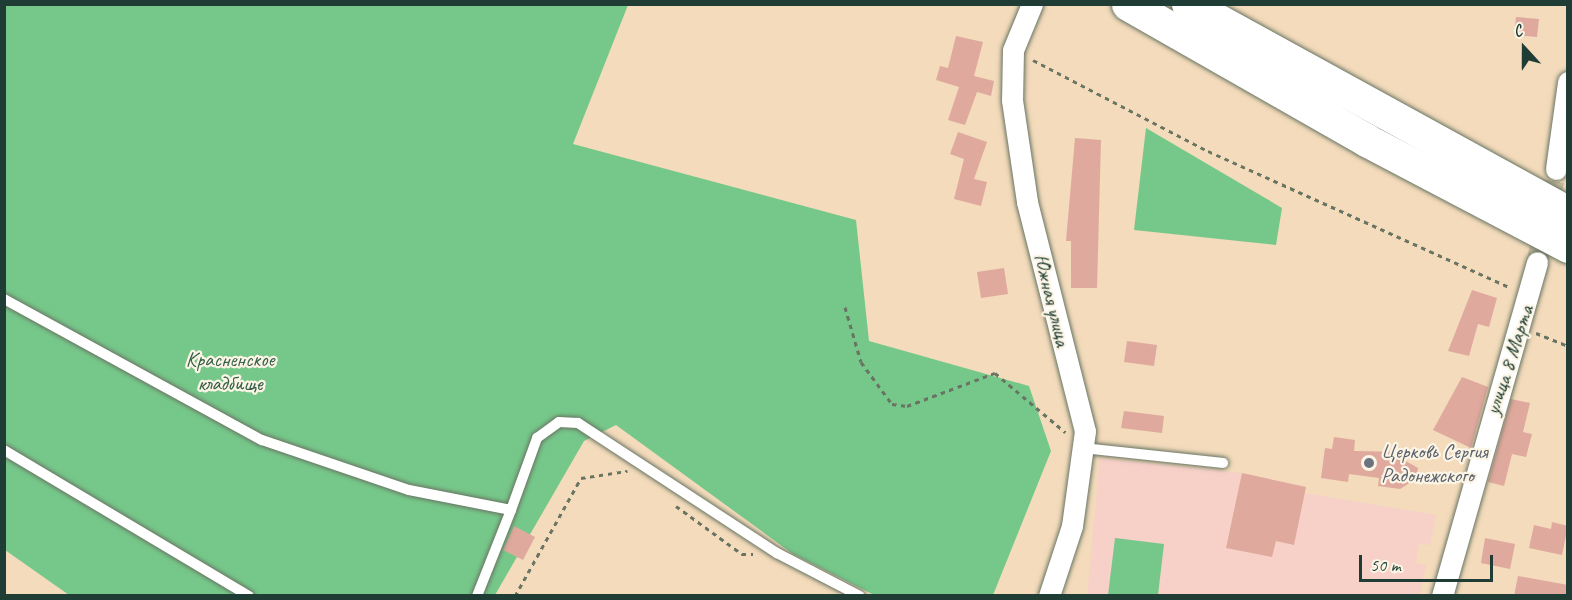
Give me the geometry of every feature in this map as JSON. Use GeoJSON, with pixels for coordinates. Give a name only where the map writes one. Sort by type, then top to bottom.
{"type":"FeatureCollection","features":[{"type":"Feature","properties":{"kind":"main road"},"geometry":{"type":"LineString","coordinates":[[1128,4],[1366,140],[1568,246]]}},
{"type":"Feature","properties":{"kind":"main road"},"geometry":{"type":"LineString","coordinates":[[1188,4],[1568,213]]}},
{"type":"Feature","properties":{"kind":"street","name":"Южная улица"},"geometry":{"type":"LineString","coordinates":[[1032,4],[1013,50],[1012,100],[1027,202],[1085,431],[1072,526],[1049,596]]}},
{"type":"Feature","properties":{"kind":"street"},"geometry":{"type":"LineString","coordinates":[[1556,169],[1568,82]]}},
{"type":"Feature","properties":{"kind":"street","name":"улица 8 Марта"},"geometry":{"type":"LineString","coordinates":[[1442,596],[1537,262]]}},
{"type":"Feature","properties":{"kind":"lane"},"geometry":{"type":"LineString","coordinates":[[4,299],[262,440],[409,490],[511,510]]}},
{"type":"Feature","properties":{"kind":"lane"},"geometry":{"type":"LineString","coordinates":[[477,596],[537,438],[560,422],[578,423],[777,553],[860,596]]}},
{"type":"Feature","properties":{"kind":"lane"},"geometry":{"type":"LineString","coordinates":[[1083,448],[1223,464]]}},
{"type":"Feature","properties":{"kind":"lane"},"geometry":{"type":"LineString","coordinates":[[4,450],[249,596]]}},
{"type":"Feature","properties":{"kind":"path"},"geometry":{"type":"LineString","coordinates":[[1013,50],[1208,151],[1529,296]]}},
{"type":"Feature","properties":{"kind":"path"},"geometry":{"type":"LineString","coordinates":[[845,307],[861,362],[892,404],[907,406],[995,373],[1083,448]]}},
{"type":"Feature","properties":{"kind":"path"},"geometry":{"type":"LineString","coordinates":[[1520,327],[1568,346]]}},
{"type":"Feature","properties":{"kind":"path"},"geometry":{"type":"LineString","coordinates":[[515,596],[581,478],[628,471],[637,478]]}},
{"type":"Feature","properties":{"kind":"path"},"geometry":{"type":"LineString","coordinates":[[666,498],[742,554],[777,553]]}},
{"type":"Feature","properties":{"kind":"shaded area"},"geometry":{"type":"Polygon","coordinates":[[[1100,458],[1242,473],[1306,487],[1305,493],[1436,515],[1430,545],[1419,544],[1416,563],[1426,565],[1420,595],[1087,596],[1100,458]]]}},
{"type":"Feature","properties":{"kind":"green space","name":"Красненское кладбище"},"geometry":{"type":"Polygon","coordinates":[[[5,5],[628,5],[573,144],[856,220],[869,341],[1029,386],[1051,451],[993,595],[874,595],[793,554],[616,425],[584,441],[495,595],[69,595],[5,550],[5,5]]]}},
{"type":"Feature","properties":{"kind":"green space"},"geometry":{"type":"Polygon","coordinates":[[[1146,128],[1282,208],[1276,245],[1134,230],[1146,128]]]}},
{"type":"Feature","properties":{"kind":"green space"},"geometry":{"type":"Polygon","coordinates":[[[1115,538],[1164,544],[1158,595],[1108,595],[1115,538]]]}},
{"type":"Feature","properties":{"kind":"building"},"geometry":{"type":"Polygon","coordinates":[[[1516,17],[1539,19],[1537,37],[1514,35],[1516,17]]]}},
{"type":"Feature","properties":{"kind":"building"},"geometry":{"type":"Polygon","coordinates":[[[956,36],[983,42],[974,76],[994,81],[991,96],[977,92],[965,125],[948,120],[959,87],[936,80],[940,66],[948,68],[956,36]]]}},
{"type":"Feature","properties":{"kind":"building"},"geometry":{"type":"Polygon","coordinates":[[[958,132],[987,142],[974,179],[987,182],[981,206],[954,199],[964,159],[950,154],[958,132]]]}},
{"type":"Feature","properties":{"kind":"building"},"geometry":{"type":"Polygon","coordinates":[[[1075,138],[1101,140],[1097,288],[1071,288],[1071,241],[1066,241],[1075,138]]]}},
{"type":"Feature","properties":{"kind":"building"},"geometry":{"type":"Polygon","coordinates":[[[1004,268],[1008,294],[981,298],[977,272],[1004,268]]]}},
{"type":"Feature","properties":{"kind":"building"},"geometry":{"type":"Polygon","coordinates":[[[1472,290],[1497,298],[1489,327],[1478,324],[1469,356],[1448,351],[1472,290]]]}},
{"type":"Feature","properties":{"kind":"building"},"geometry":{"type":"Polygon","coordinates":[[[1127,341],[1157,345],[1154,366],[1124,362],[1127,341]]]}},
{"type":"Feature","properties":{"kind":"building"},"geometry":{"type":"Polygon","coordinates":[[[1462,377],[1488,387],[1471,448],[1433,430],[1462,377]]]}},
{"type":"Feature","properties":{"kind":"building"},"geometry":{"type":"Polygon","coordinates":[[[1511,399],[1530,403],[1523,432],[1532,434],[1526,457],[1512,454],[1504,486],[1488,482],[1511,399]]]}},
{"type":"Feature","properties":{"kind":"building"},"geometry":{"type":"Polygon","coordinates":[[[1124,411],[1164,416],[1162,433],[1121,428],[1124,411]]]}},
{"type":"Feature","properties":{"kind":"building","name":"Церковь Сергия Радонежского"},"geometry":{"type":"Polygon","coordinates":[[[1334,437],[1355,440],[1354,451],[1405,452],[1404,460],[1418,468],[1416,479],[1400,489],[1378,486],[1379,478],[1349,474],[1348,482],[1321,478],[1325,448],[1332,449],[1334,437]]]}},
{"type":"Feature","properties":{"kind":"building"},"geometry":{"type":"Polygon","coordinates":[[[1242,473],[1306,487],[1294,545],[1276,541],[1272,557],[1226,548],[1242,473]]]}},
{"type":"Feature","properties":{"kind":"building"},"geometry":{"type":"Polygon","coordinates":[[[1552,522],[1568,526],[1562,555],[1529,548],[1534,525],[1551,529],[1552,522]]]}},
{"type":"Feature","properties":{"kind":"building"},"geometry":{"type":"Polygon","coordinates":[[[514,526],[535,537],[523,560],[503,550],[514,526]]]}},
{"type":"Feature","properties":{"kind":"building"},"geometry":{"type":"Polygon","coordinates":[[[1485,538],[1515,544],[1510,569],[1481,563],[1485,538]]]}},
{"type":"Feature","properties":{"kind":"building"},"geometry":{"type":"Polygon","coordinates":[[[1518,576],[1568,585],[1568,596],[1514,596],[1518,576]]]}},
{"type":"Feature","properties":{"kind":"tunnel"},"geometry":{"type":"LineString","coordinates":[[1537,262],[1556,169]]}},
{"type":"Feature","properties":{"kind":"place","name":"Церковь Сергия Радонежского"},"geometry":{"type":"Point","coordinates":[1369,463]}}]}
